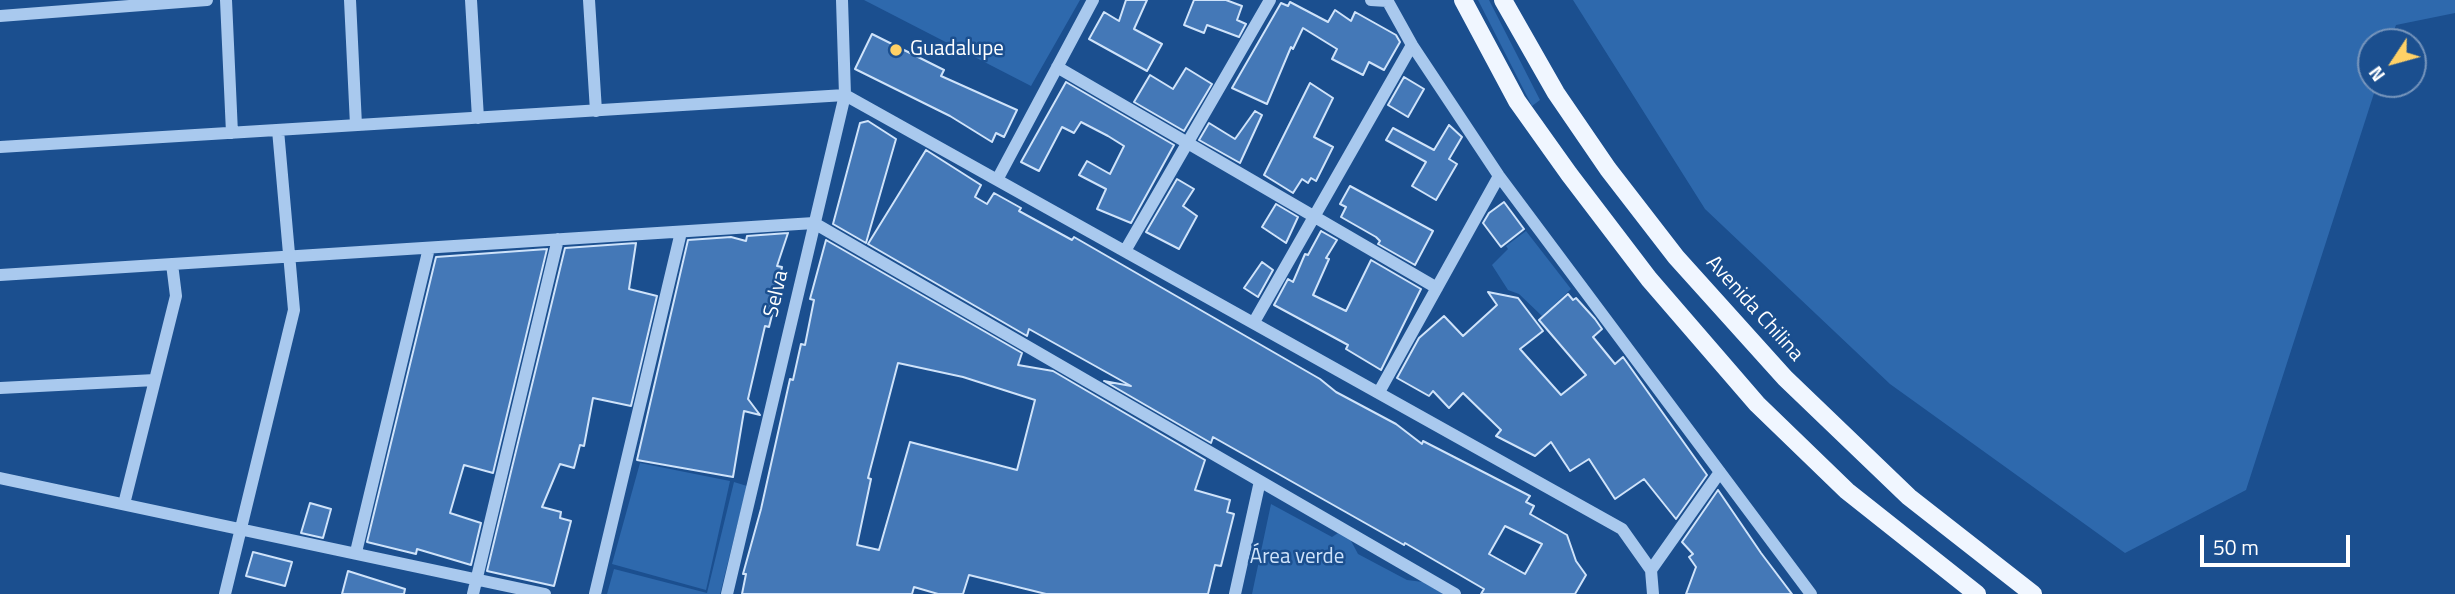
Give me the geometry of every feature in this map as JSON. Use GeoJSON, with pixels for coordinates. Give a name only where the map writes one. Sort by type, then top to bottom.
{"type":"FeatureCollection","features":[{"type":"Feature","properties":{"kind":"main road"},"geometry":{"type":"LineString","coordinates":[[1463,0],[1517,101],[1569,174],[1649,279],[1748,394],[1847,491],[1977,594]]}},
{"type":"Feature","properties":{"kind":"main road","name":"Avenida Chilina"},"geometry":{"type":"LineString","coordinates":[[1503,0],[1556,93],[1586,137],[1695,277],[1785,379],[1909,497],[2031,592]]}},
{"type":"Feature","properties":{"kind":"street"},"geometry":{"type":"LineString","coordinates":[[0,16],[207,0]]}},
{"type":"Feature","properties":{"kind":"street"},"geometry":{"type":"LineString","coordinates":[[226,0],[232,133]]}},
{"type":"Feature","properties":{"kind":"street"},"geometry":{"type":"LineString","coordinates":[[350,0],[356,125]]}},
{"type":"Feature","properties":{"kind":"street"},"geometry":{"type":"LineString","coordinates":[[471,0],[478,118]]}},
{"type":"Feature","properties":{"kind":"street"},"geometry":{"type":"LineString","coordinates":[[589,0],[596,111]]}},
{"type":"Feature","properties":{"kind":"street","name":"Selva"},"geometry":{"type":"LineString","coordinates":[[727,594],[845,95],[842,0]]}},
{"type":"Feature","properties":{"kind":"street"},"geometry":{"type":"LineString","coordinates":[[997,180],[1093,0]]}},
{"type":"Feature","properties":{"kind":"street"},"geometry":{"type":"LineString","coordinates":[[1125,251],[1270,0]]}},
{"type":"Feature","properties":{"kind":"street"},"geometry":{"type":"LineString","coordinates":[[1371,0],[1387,1],[1412,45],[1499,176],[1811,594]]}},
{"type":"Feature","properties":{"kind":"street"},"geometry":{"type":"LineString","coordinates":[[1254,322],[1412,45]]}},
{"type":"Feature","properties":{"kind":"street"},"geometry":{"type":"LineString","coordinates":[[1057,67],[1437,288]]}},
{"type":"Feature","properties":{"kind":"street"},"geometry":{"type":"LineString","coordinates":[[0,148],[845,95],[1622,529],[1651,570],[1653,594]]}},
{"type":"Feature","properties":{"kind":"street"},"geometry":{"type":"LineString","coordinates":[[225,594],[294,310],[278,130]]}},
{"type":"Feature","properties":{"kind":"street"},"geometry":{"type":"LineString","coordinates":[[1379,391],[1499,176]]}},
{"type":"Feature","properties":{"kind":"street"},"geometry":{"type":"LineString","coordinates":[[0,275],[814,223],[1455,594]]}},
{"type":"Feature","properties":{"kind":"street"},"geometry":{"type":"LineString","coordinates":[[595,594],[681,232]]}},
{"type":"Feature","properties":{"kind":"street"},"geometry":{"type":"LineString","coordinates":[[473,594],[558,239]]}},
{"type":"Feature","properties":{"kind":"street"},"geometry":{"type":"LineString","coordinates":[[355,552],[429,248]]}},
{"type":"Feature","properties":{"kind":"street"},"geometry":{"type":"LineString","coordinates":[[124,504],[176,296],[172,264]]}},
{"type":"Feature","properties":{"kind":"street"},"geometry":{"type":"LineString","coordinates":[[0,388],[155,380]]}},
{"type":"Feature","properties":{"kind":"street"},"geometry":{"type":"LineString","coordinates":[[1651,570],[1720,472]]}},
{"type":"Feature","properties":{"kind":"street"},"geometry":{"type":"LineString","coordinates":[[0,478],[545,594]]}},
{"type":"Feature","properties":{"kind":"street"},"geometry":{"type":"LineString","coordinates":[[1236,594],[1260,481]]}},
{"type":"Feature","properties":{"kind":"green space"},"geometry":{"type":"Polygon","coordinates":[[[864,0],[1080,0],[1031,86],[864,0]]]}},
{"type":"Feature","properties":{"kind":"green space"},"geometry":{"type":"Polygon","coordinates":[[[1478,0],[1489,0],[1540,100],[1532,106],[1478,0]]]}},
{"type":"Feature","properties":{"kind":"green space"},"geometry":{"type":"Polygon","coordinates":[[[1573,0],[2455,0],[2455,13],[2396,25],[2395,28],[2357,28],[2357,98],[2372,98],[2246,490],[2125,553],[1890,384],[1705,209],[1573,0]]]}},
{"type":"Feature","properties":{"kind":"green space"},"geometry":{"type":"Polygon","coordinates":[[[1526,231],[1571,289],[1542,316],[1519,294],[1508,290],[1492,265],[1508,249],[1506,246],[1526,231]]]}},
{"type":"Feature","properties":{"kind":"green space"},"geometry":{"type":"Polygon","coordinates":[[[640,463],[730,481],[706,590],[612,564],[640,463]]]}},
{"type":"Feature","properties":{"kind":"green space"},"geometry":{"type":"Polygon","coordinates":[[[734,482],[747,486],[720,594],[607,594],[614,569],[707,593],[734,482]]]}},
{"type":"Feature","properties":{"kind":"green space","name":"Área verde"},"geometry":{"type":"Polygon","coordinates":[[[1271,504],[1332,537],[1338,533],[1349,537],[1358,554],[1407,580],[1423,582],[1444,594],[1252,594],[1271,504]]]}},
{"type":"Feature","properties":{"kind":"building"},"geometry":{"type":"Polygon","coordinates":[[[1126,0],[1147,0],[1134,29],[1162,44],[1147,71],[1089,39],[1104,12],[1119,21],[1126,0]]]}},
{"type":"Feature","properties":{"kind":"building"},"geometry":{"type":"Polygon","coordinates":[[[1194,0],[1226,0],[1242,6],[1237,20],[1246,24],[1239,37],[1207,25],[1204,33],[1184,25],[1194,0]]]}},
{"type":"Feature","properties":{"kind":"building"},"geometry":{"type":"Polygon","coordinates":[[[1290,2],[1328,22],[1335,10],[1351,21],[1355,12],[1396,35],[1400,42],[1384,70],[1369,62],[1363,75],[1332,59],[1337,49],[1303,28],[1293,49],[1291,47],[1267,104],[1232,88],[1281,3],[1288,6],[1290,2]]]}},
{"type":"Feature","properties":{"kind":"building"},"geometry":{"type":"Polygon","coordinates":[[[872,34],[944,70],[941,76],[1017,110],[1004,137],[996,133],[992,142],[950,116],[855,69],[872,34]]]}},
{"type":"Feature","properties":{"kind":"building"},"geometry":{"type":"Polygon","coordinates":[[[1186,68],[1212,84],[1184,131],[1134,102],[1150,75],[1173,89],[1186,68]]]}},
{"type":"Feature","properties":{"kind":"building"},"geometry":{"type":"Polygon","coordinates":[[[1404,77],[1424,89],[1408,117],[1388,105],[1404,77]]]}},
{"type":"Feature","properties":{"kind":"building"},"geometry":{"type":"Polygon","coordinates":[[[1066,82],[1174,145],[1131,223],[1097,209],[1106,189],[1079,175],[1087,161],[1110,174],[1124,146],[1108,136],[1081,122],[1074,133],[1062,127],[1039,171],[1021,162],[1066,82]]]}},
{"type":"Feature","properties":{"kind":"building"},"geometry":{"type":"Polygon","coordinates":[[[1310,83],[1333,98],[1314,137],[1333,147],[1316,181],[1311,178],[1308,183],[1302,179],[1293,193],[1264,175],[1310,83]]]}},
{"type":"Feature","properties":{"kind":"building"},"geometry":{"type":"Polygon","coordinates":[[[1255,111],[1262,115],[1240,163],[1199,140],[1209,123],[1235,139],[1255,111]]]}},
{"type":"Feature","properties":{"kind":"building"},"geometry":{"type":"Polygon","coordinates":[[[868,121],[896,139],[866,243],[833,224],[860,123],[868,121]]]}},
{"type":"Feature","properties":{"kind":"building"},"geometry":{"type":"Polygon","coordinates":[[[1449,125],[1462,137],[1449,159],[1457,164],[1436,200],[1412,186],[1426,162],[1386,140],[1393,128],[1434,150],[1449,125]]]}},
{"type":"Feature","properties":{"kind":"building"},"geometry":{"type":"Polygon","coordinates":[[[926,150],[981,185],[975,197],[987,204],[994,193],[1021,208],[1019,211],[1072,240],[1074,237],[1320,379],[1336,392],[1396,424],[1422,444],[1423,441],[1530,496],[1526,502],[1534,506],[1530,514],[1567,535],[1576,561],[1586,575],[1575,594],[1481,594],[1484,589],[1405,543],[1404,545],[1213,437],[1211,443],[1104,381],[1131,386],[1029,329],[1027,336],[868,244],[926,150]],[[1505,526],[1489,554],[1525,574],[1542,544],[1505,526]]]}},
{"type":"Feature","properties":{"kind":"building"},"geometry":{"type":"Polygon","coordinates":[[[1177,179],[1194,189],[1183,206],[1197,216],[1179,249],[1146,232],[1177,179]]]}},
{"type":"Feature","properties":{"kind":"building"},"geometry":{"type":"Polygon","coordinates":[[[1350,186],[1433,231],[1415,265],[1378,244],[1380,241],[1376,237],[1341,217],[1346,207],[1340,204],[1350,186]]]}},
{"type":"Feature","properties":{"kind":"building"},"geometry":{"type":"Polygon","coordinates":[[[1504,202],[1524,229],[1501,247],[1483,223],[1489,213],[1504,202]]]}},
{"type":"Feature","properties":{"kind":"building"},"geometry":{"type":"Polygon","coordinates":[[[1276,204],[1298,217],[1286,243],[1262,227],[1276,204]]]}},
{"type":"Feature","properties":{"kind":"building"},"geometry":{"type":"Polygon","coordinates":[[[1321,231],[1337,240],[1326,258],[1329,259],[1313,295],[1346,311],[1371,260],[1421,289],[1381,370],[1346,349],[1348,345],[1274,305],[1288,279],[1293,282],[1305,254],[1308,255],[1321,231]]]}},
{"type":"Feature","properties":{"kind":"building"},"geometry":{"type":"Polygon","coordinates":[[[788,233],[777,266],[782,267],[772,315],[769,327],[765,326],[748,399],[760,415],[744,411],[733,477],[637,460],[688,240],[731,237],[746,241],[747,236],[788,233]]]}},
{"type":"Feature","properties":{"kind":"building"},"geometry":{"type":"Polygon","coordinates":[[[826,240],[1022,353],[1018,365],[1053,371],[1205,460],[1195,490],[1230,500],[1227,512],[1234,514],[1221,566],[1215,565],[1208,594],[1046,594],[969,575],[963,594],[938,594],[914,587],[912,594],[742,594],[746,574],[743,574],[761,509],[790,379],[793,380],[801,344],[805,345],[814,300],[810,299],[826,240]],[[898,363],[868,478],[871,479],[857,545],[879,550],[910,442],[1017,470],[1035,400],[963,377],[898,363]]]}},
{"type":"Feature","properties":{"kind":"building"},"geometry":{"type":"Polygon","coordinates":[[[636,243],[629,289],[657,296],[631,406],[593,398],[584,446],[580,445],[574,468],[560,464],[542,507],[561,512],[560,518],[571,521],[554,586],[487,571],[565,248],[636,243]]]}},
{"type":"Feature","properties":{"kind":"building"},"geometry":{"type":"Polygon","coordinates":[[[547,249],[493,473],[464,465],[450,513],[481,523],[471,565],[417,549],[416,554],[367,542],[436,257],[547,249]]]}},
{"type":"Feature","properties":{"kind":"building"},"geometry":{"type":"Polygon","coordinates":[[[1262,262],[1273,270],[1258,297],[1244,288],[1262,262]]]}},
{"type":"Feature","properties":{"kind":"building"},"geometry":{"type":"Polygon","coordinates":[[[1488,292],[1518,298],[1543,331],[1520,349],[1561,395],[1586,375],[1539,320],[1568,294],[1573,300],[1576,298],[1595,319],[1602,329],[1593,337],[1615,364],[1623,357],[1707,475],[1676,519],[1644,479],[1615,499],[1589,459],[1570,471],[1551,442],[1535,456],[1496,436],[1501,430],[1463,393],[1449,408],[1433,391],[1429,396],[1397,378],[1419,338],[1444,316],[1463,336],[1497,305],[1488,292]]]}},
{"type":"Feature","properties":{"kind":"building"},"geometry":{"type":"Polygon","coordinates":[[[1718,490],[1792,594],[1686,594],[1696,567],[1689,557],[1693,554],[1682,542],[1718,490]]]}},
{"type":"Feature","properties":{"kind":"building"},"geometry":{"type":"Polygon","coordinates":[[[310,503],[331,509],[323,538],[301,533],[310,503]]]}},
{"type":"Feature","properties":{"kind":"building"},"geometry":{"type":"Polygon","coordinates":[[[253,552],[292,562],[285,586],[246,576],[253,552]]]}},
{"type":"Feature","properties":{"kind":"building"},"geometry":{"type":"Polygon","coordinates":[[[348,571],[405,589],[404,594],[342,594],[348,571]]]}},
{"type":"Feature","properties":{"kind":"place","name":"Guadalupe"},"geometry":{"type":"Point","coordinates":[896,50]}}]}
